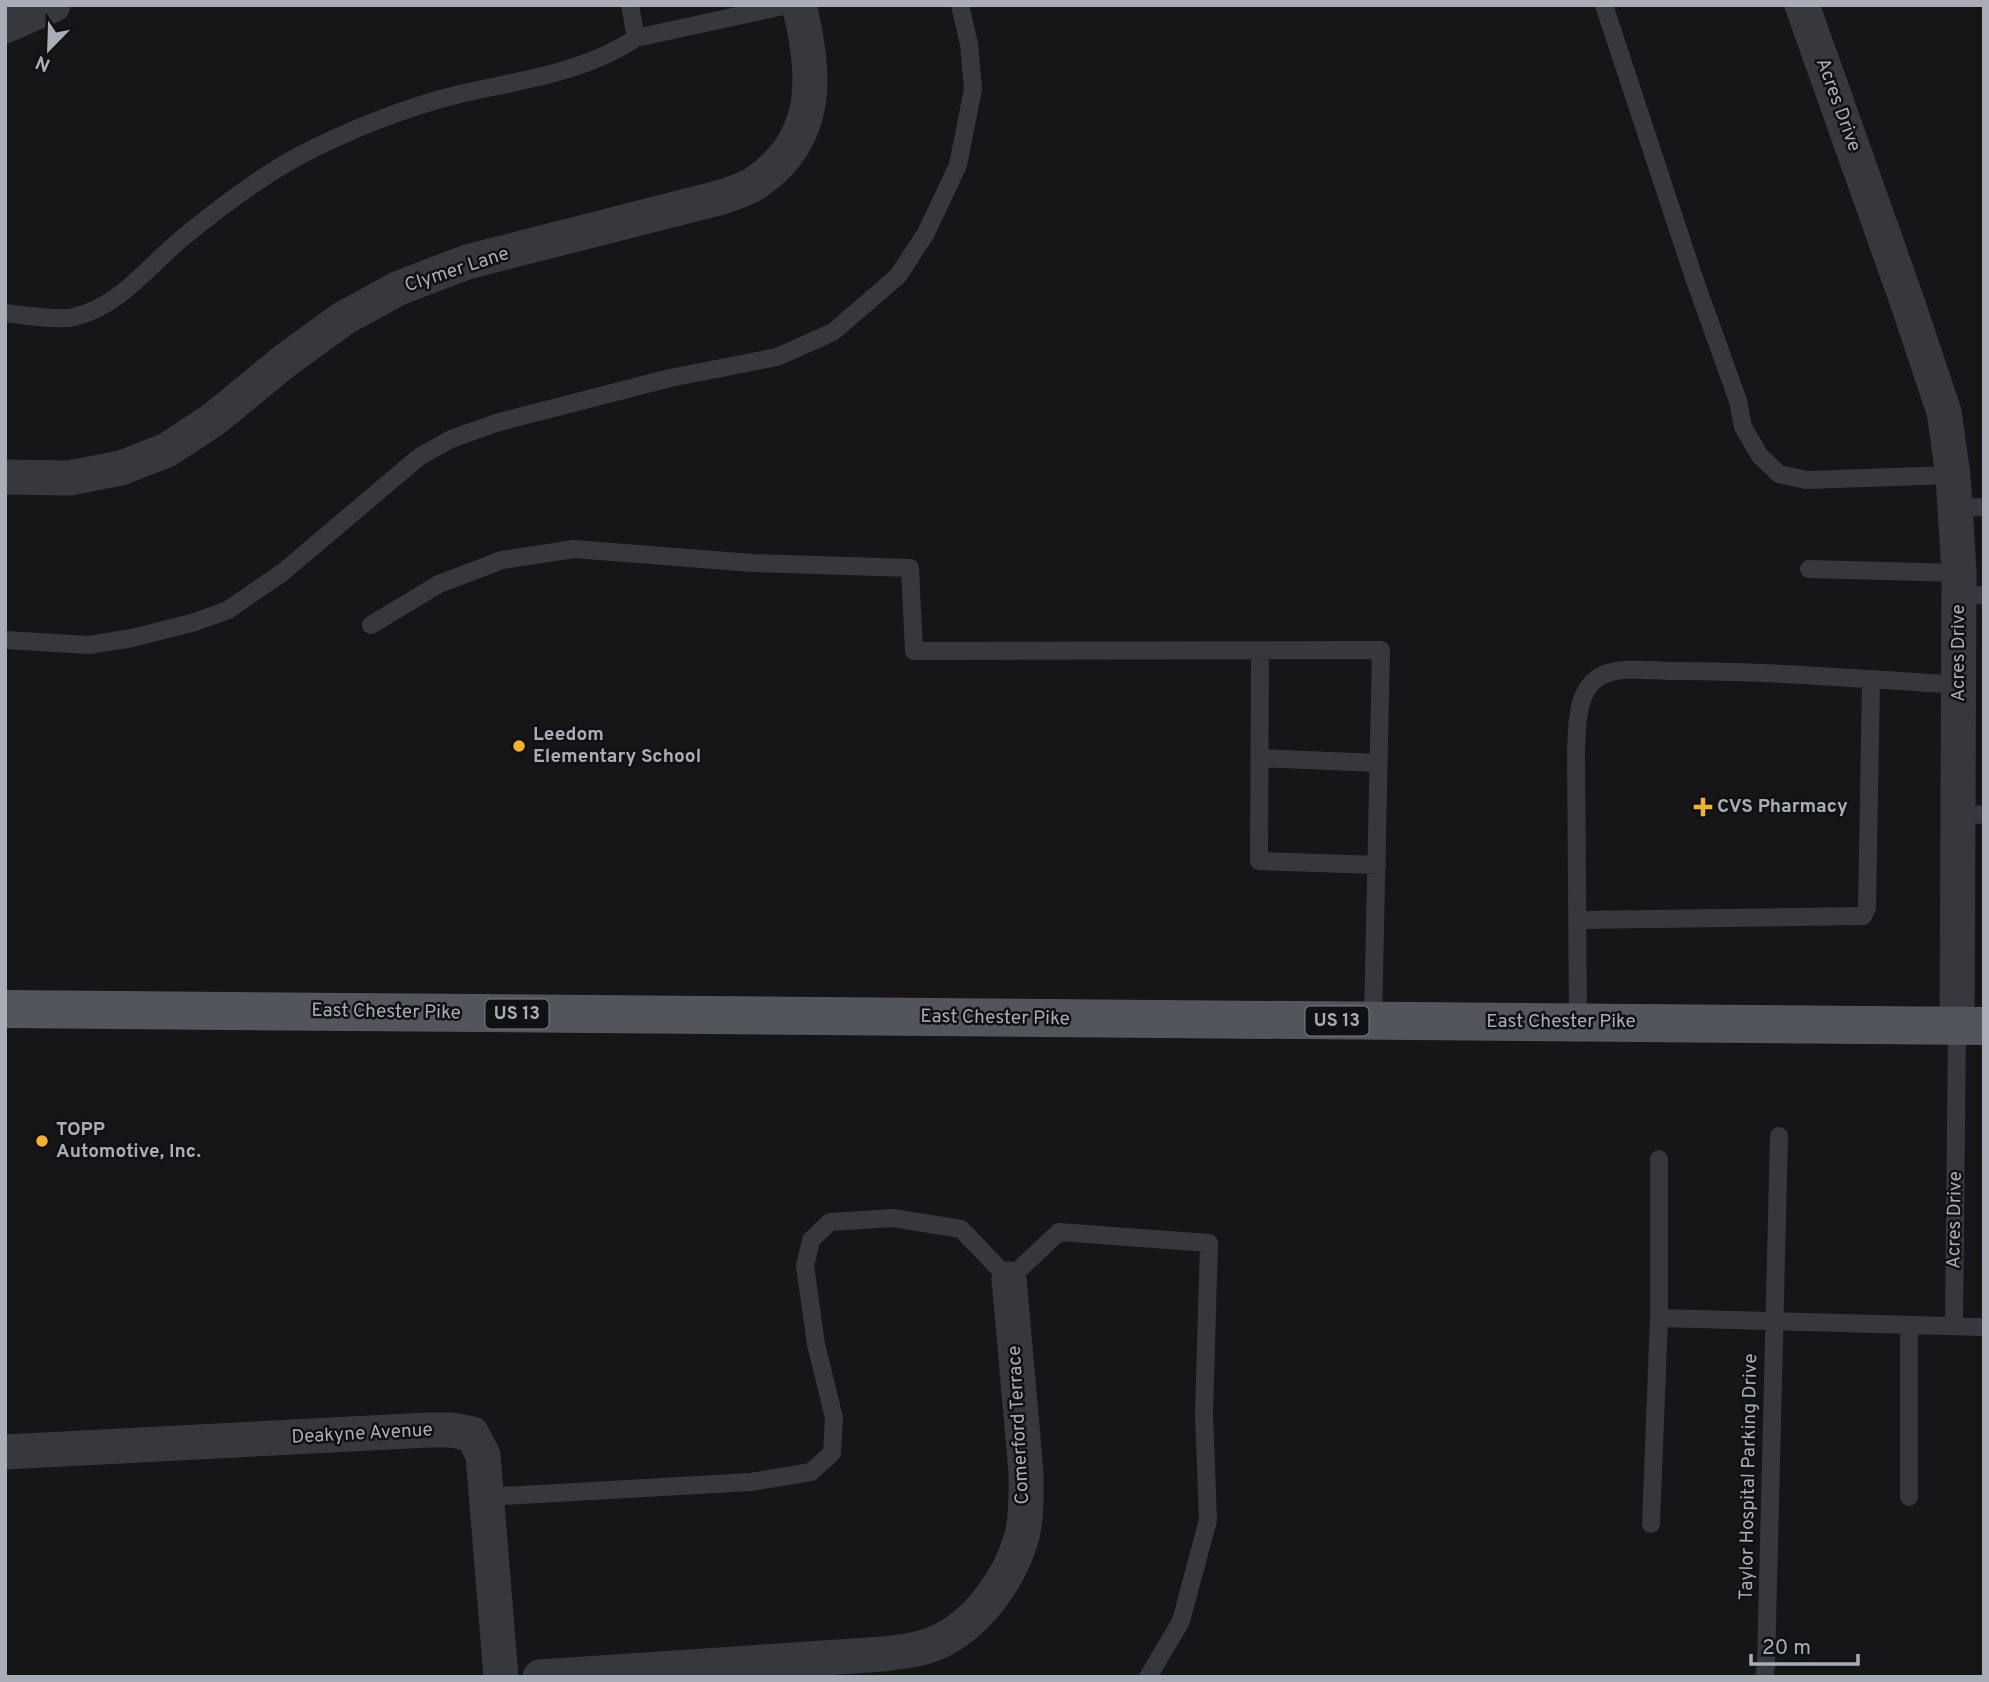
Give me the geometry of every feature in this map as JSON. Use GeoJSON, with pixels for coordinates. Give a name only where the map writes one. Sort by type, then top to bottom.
{"type":"FeatureCollection","features":[{"type":"Feature","properties":{"kind":"main road","name":"East Chester Pike"},"geometry":{"type":"LineString","coordinates":[[5,1009],[1970,1026]]}},
{"type":"Feature","properties":{"kind":"street"},"geometry":{"type":"LineString","coordinates":[[5,26],[53,5]]}},
{"type":"Feature","properties":{"kind":"street","name":"Clymer Lane"},"geometry":{"type":"LineString","coordinates":[[5,477],[69,478],[121,468],[167,450],[214,419],[286,360],[335,325],[399,288],[467,262],[722,197],[756,183],[785,157],[810,102],[811,69],[807,36],[799,5]]}},
{"type":"Feature","properties":{"kind":"street","name":"Acres Drive"},"geometry":{"type":"LineString","coordinates":[[1802,5],[1944,412],[1964,497],[1967,588],[1959,685],[1971,814],[1970,1026]]}},
{"type":"Feature","properties":{"kind":"street","name":"Comerford Terrace"},"geometry":{"type":"LineString","coordinates":[[540,1677],[883,1654],[912,1650],[936,1642],[957,1630],[980,1610],[996,1589],[1013,1561],[1022,1534],[1026,1472],[1009,1279]]}},
{"type":"Feature","properties":{"kind":"street","name":"Deakyne Avenue"},"geometry":{"type":"LineString","coordinates":[[5,1452],[452,1430],[472,1434],[483,1455],[500,1677]]}},
{"type":"Feature","properties":{"kind":"lane"},"geometry":{"type":"LineString","coordinates":[[630,5],[636,38]]}},
{"type":"Feature","properties":{"kind":"lane"},"geometry":{"type":"LineString","coordinates":[[5,313],[72,318],[99,309],[128,288],[190,232],[231,201],[296,158],[362,126],[456,95],[578,67],[615,52],[636,38],[788,5]]}},
{"type":"Feature","properties":{"kind":"lane"},"geometry":{"type":"LineString","coordinates":[[5,640],[89,645],[132,638],[228,610],[283,572],[419,457],[451,439],[499,422],[670,378],[777,357],[833,332],[863,309],[898,276],[926,233],[958,165],[973,89],[970,44],[960,5]]}},
{"type":"Feature","properties":{"kind":"lane"},"geometry":{"type":"LineString","coordinates":[[1604,5],[1693,275],[1738,401],[1743,426],[1760,456],[1779,474],[1806,480],[1964,497]]}},
{"type":"Feature","properties":{"kind":"lane"},"geometry":{"type":"LineString","coordinates":[[371,625],[439,584],[502,559],[574,549],[752,563],[910,568],[914,651],[1381,650],[1373,1021]]}},
{"type":"Feature","properties":{"kind":"lane"},"geometry":{"type":"LineString","coordinates":[[1809,569],[1967,588]]}},
{"type":"Feature","properties":{"kind":"lane"},"geometry":{"type":"LineString","coordinates":[[1261,651],[1259,861],[1377,865]]}},
{"type":"Feature","properties":{"kind":"lane"},"geometry":{"type":"LineString","coordinates":[[1578,1022],[1574,803],[1578,716],[1589,685],[1603,674],[1616,671],[1704,671],[1959,685]]}},
{"type":"Feature","properties":{"kind":"lane"},"geometry":{"type":"LineString","coordinates":[[1578,920],[1863,916],[1867,908],[1871,680]]}},
{"type":"Feature","properties":{"kind":"lane"},"geometry":{"type":"LineString","coordinates":[[1261,758],[1378,763]]}},
{"type":"Feature","properties":{"kind":"lane","name":"Acres Drive"},"geometry":{"type":"LineString","coordinates":[[1954,1326],[1970,1026]]}},
{"type":"Feature","properties":{"kind":"lane","name":"Taylor Hospital Parking Drive"},"geometry":{"type":"LineString","coordinates":[[1764,1677],[1779,1136]]}},
{"type":"Feature","properties":{"kind":"lane"},"geometry":{"type":"LineString","coordinates":[[1651,1524],[1658,1318],[1659,1159]]}},
{"type":"Feature","properties":{"kind":"lane"},"geometry":{"type":"LineString","coordinates":[[485,1497],[751,1482],[811,1472],[832,1453],[834,1418],[816,1345],[805,1266],[811,1240],[830,1222],[893,1217],[961,1229],[1009,1279],[1059,1232],[1209,1243],[1204,1414],[1208,1520],[1181,1621],[1148,1677]]}},
{"type":"Feature","properties":{"kind":"lane"},"geometry":{"type":"LineString","coordinates":[[1658,1318],[1984,1327]]}},
{"type":"Feature","properties":{"kind":"lane"},"geometry":{"type":"LineString","coordinates":[[1909,1325],[1909,1497]]}},
{"type":"Feature","properties":{"kind":"place","name":"Leedom Elementary School"},"geometry":{"type":"Point","coordinates":[519,746]}},
{"type":"Feature","properties":{"kind":"place","name":"CVS Pharmacy"},"geometry":{"type":"Point","coordinates":[1703,807]}},
{"type":"Feature","properties":{"kind":"place","name":"TOPP Automotive, Inc."},"geometry":{"type":"Point","coordinates":[42,1141]}}]}
